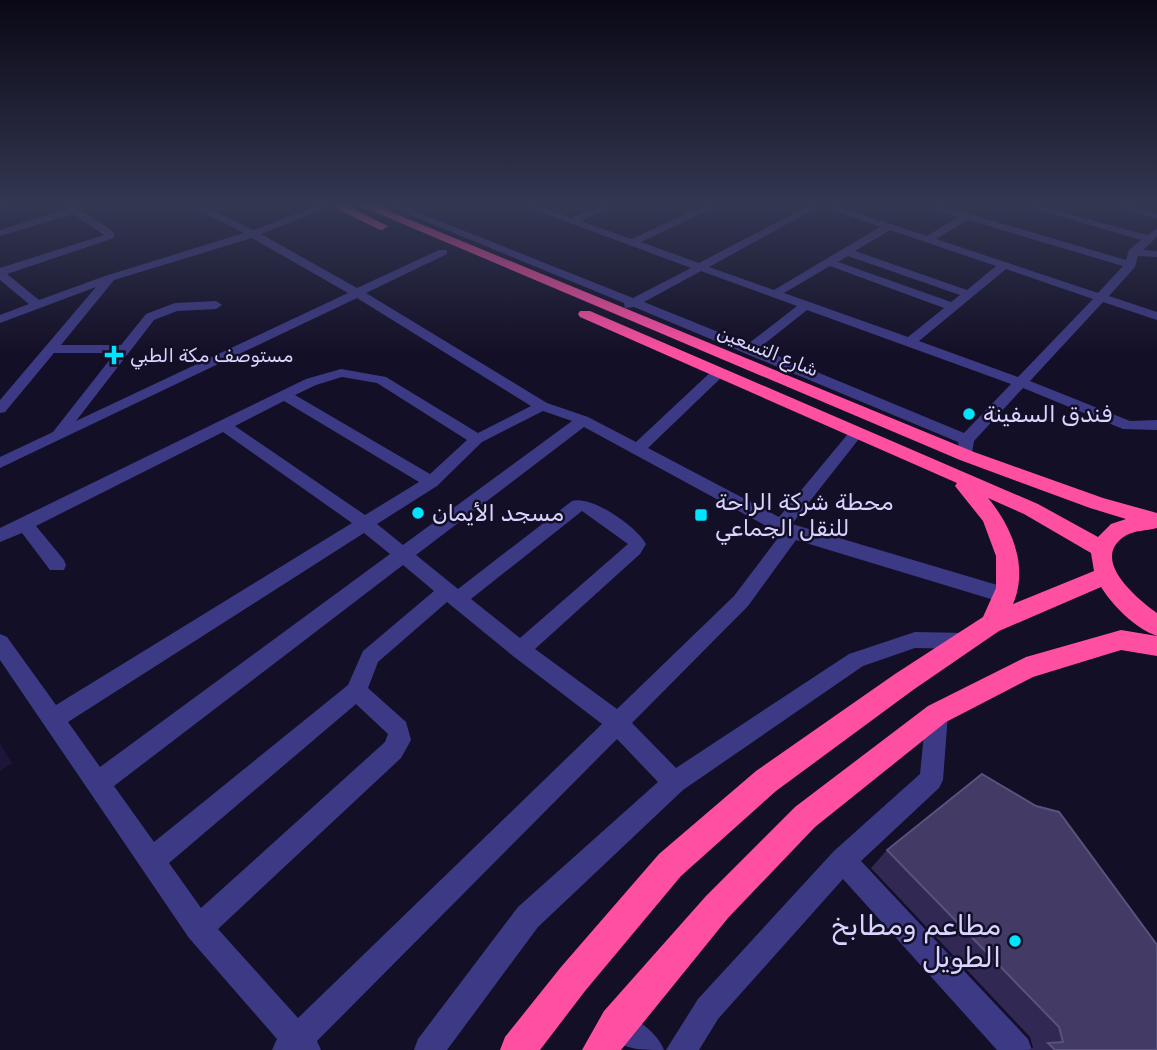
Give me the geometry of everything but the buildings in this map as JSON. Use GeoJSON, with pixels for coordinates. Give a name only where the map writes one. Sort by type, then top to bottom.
{"type":"FeatureCollection","features":[{"type":"Feature","properties":{"kind":"highway","name":"شارع التسعين"},"geometry":{"type":"LineString","coordinates":[[452,256],[1031,509],[1104,562]]}},
{"type":"Feature","properties":{"kind":"highway","name":"شارع التسعين"},"geometry":{"type":"LineString","coordinates":[[477,256],[966,448],[1097,503],[1157,521]]}},
{"type":"Feature","properties":{"kind":"highway"},"geometry":{"type":"LineString","coordinates":[[947,471],[981,500],[1004,541],[1008,584],[991,624]]}},
{"type":"Feature","properties":{"kind":"highway"},"geometry":{"type":"LineString","coordinates":[[1157,521],[1126,525],[1110,535],[1104,562],[1128,604],[1157,626]]}},
{"type":"Feature","properties":{"kind":"highway"},"geometry":{"type":"LineString","coordinates":[[518,1050],[573,979],[670,865],[766,780],[991,624],[1104,562]]}},
{"type":"Feature","properties":{"kind":"highway"},"geometry":{"type":"LineString","coordinates":[[600,1050],[617,1024],[717,907],[805,817],[937,714],[1026,668],[1121,640],[1157,646]]}},
{"type":"Feature","properties":{"kind":"street"},"geometry":{"type":"LineString","coordinates":[[0,273],[53,256]]}},
{"type":"Feature","properties":{"kind":"street"},"geometry":{"type":"LineString","coordinates":[[0,319],[109,278],[181,256]]}},
{"type":"Feature","properties":{"kind":"street"},"geometry":{"type":"LineString","coordinates":[[292,256],[542,406],[583,420],[786,529],[1004,596]]}},
{"type":"Feature","properties":{"kind":"street"},"geometry":{"type":"LineString","coordinates":[[0,463],[435,256]]}},
{"type":"Feature","properties":{"kind":"street"},"geometry":{"type":"LineString","coordinates":[[519,256],[750,349],[966,448],[1020,382],[1102,297],[1135,256]]}},
{"type":"Feature","properties":{"kind":"street"},"geometry":{"type":"LineString","coordinates":[[670,256],[1020,382],[1128,426],[1157,425]]}},
{"type":"Feature","properties":{"kind":"street"},"geometry":{"type":"LineString","coordinates":[[617,312],[720,256]]}},
{"type":"Feature","properties":{"kind":"street"},"geometry":{"type":"LineString","coordinates":[[775,294],[842,256]]}},
{"type":"Feature","properties":{"kind":"street"},"geometry":{"type":"LineString","coordinates":[[859,256],[968,294]]}},
{"type":"Feature","properties":{"kind":"street"},"geometry":{"type":"LineString","coordinates":[[979,256],[1157,316]]}},
{"type":"Feature","properties":{"kind":"street"},"geometry":{"type":"LineString","coordinates":[[1120,256],[1132,259],[1147,256]]}},
{"type":"Feature","properties":{"kind":"street"},"geometry":{"type":"LineString","coordinates":[[831,263],[953,307]]}},
{"type":"Feature","properties":{"kind":"street"},"geometry":{"type":"LineString","coordinates":[[909,343],[1005,264]]}},
{"type":"Feature","properties":{"kind":"street"},"geometry":{"type":"LineString","coordinates":[[0,273],[38,305]]}},
{"type":"Feature","properties":{"kind":"street"},"geometry":{"type":"LineString","coordinates":[[0,409],[109,278]]}},
{"type":"Feature","properties":{"kind":"street"},"geometry":{"type":"LineString","coordinates":[[57,436],[150,317],[175,307],[216,305]]}},
{"type":"Feature","properties":{"kind":"street"},"geometry":{"type":"LineString","coordinates":[[750,349],[806,305]]}},
{"type":"Feature","properties":{"kind":"street"},"geometry":{"type":"LineString","coordinates":[[49,349],[125,349]]}},
{"type":"Feature","properties":{"kind":"street"},"geometry":{"type":"LineString","coordinates":[[638,449],[719,372]]}},
{"type":"Feature","properties":{"kind":"street"},"geometry":{"type":"LineString","coordinates":[[0,536],[311,382],[341,373],[381,380],[477,439]]}},
{"type":"Feature","properties":{"kind":"street"},"geometry":{"type":"LineString","coordinates":[[284,395],[431,482]]}},
{"type":"Feature","properties":{"kind":"street"},"geometry":{"type":"LineString","coordinates":[[53,719],[431,482],[477,439],[542,406]]}},
{"type":"Feature","properties":{"kind":"street"},"geometry":{"type":"LineString","coordinates":[[98,783],[583,420]]}},
{"type":"Feature","properties":{"kind":"street"},"geometry":{"type":"LineString","coordinates":[[223,425],[364,523],[520,650],[616,722],[647,757],[675,782]]}},
{"type":"Feature","properties":{"kind":"street"},"geometry":{"type":"LineString","coordinates":[[0,643],[199,928],[297,1046],[616,722],[741,601],[786,529],[857,432]]}},
{"type":"Feature","properties":{"kind":"street"},"geometry":{"type":"LineString","coordinates":[[152,860],[356,691],[370,657],[578,505],[585,505],[634,538],[637,544],[634,549],[520,650]]}},
{"type":"Feature","properties":{"kind":"street"},"geometry":{"type":"LineString","coordinates":[[25,524],[57,565]]}},
{"type":"Feature","properties":{"kind":"street"},"geometry":{"type":"LineString","coordinates":[[429,1050],[528,917],[675,782],[856,660],[915,640],[967,641]]}},
{"type":"Feature","properties":{"kind":"street"},"geometry":{"type":"LineString","coordinates":[[199,928],[393,750],[400,740],[398,729],[356,691]]}},
{"type":"Feature","properties":{"kind":"street"},"geometry":{"type":"LineString","coordinates":[[681,1050],[708,1009],[843,860],[931,780],[937,714]]}},
{"type":"Feature","properties":{"kind":"street"},"geometry":{"type":"LineString","coordinates":[[843,860],[1017,1050]]}},
{"type":"Feature","properties":{"kind":"street"},"geometry":{"type":"LineString","coordinates":[[617,1024],[649,1050]]}},
{"type":"Feature","properties":{"kind":"place","name":"مستوصف مكة الطبي"},"geometry":{"type":"Point","coordinates":[114,355]}},
{"type":"Feature","properties":{"kind":"place","name":"فندق السفينة"},"geometry":{"type":"Point","coordinates":[969,414]}},
{"type":"Feature","properties":{"kind":"place","name":"مسجد الأيمان"},"geometry":{"type":"Point","coordinates":[418,513]}},
{"type":"Feature","properties":{"kind":"place","name":"محطة شركة الراحة للنقل الجماعي"},"geometry":{"type":"Point","coordinates":[701,515]}},
{"type":"Feature","properties":{"kind":"place","name":"مطاعم ومطابخ الطويل"},"geometry":{"type":"Point","coordinates":[1015,941]}}]}
